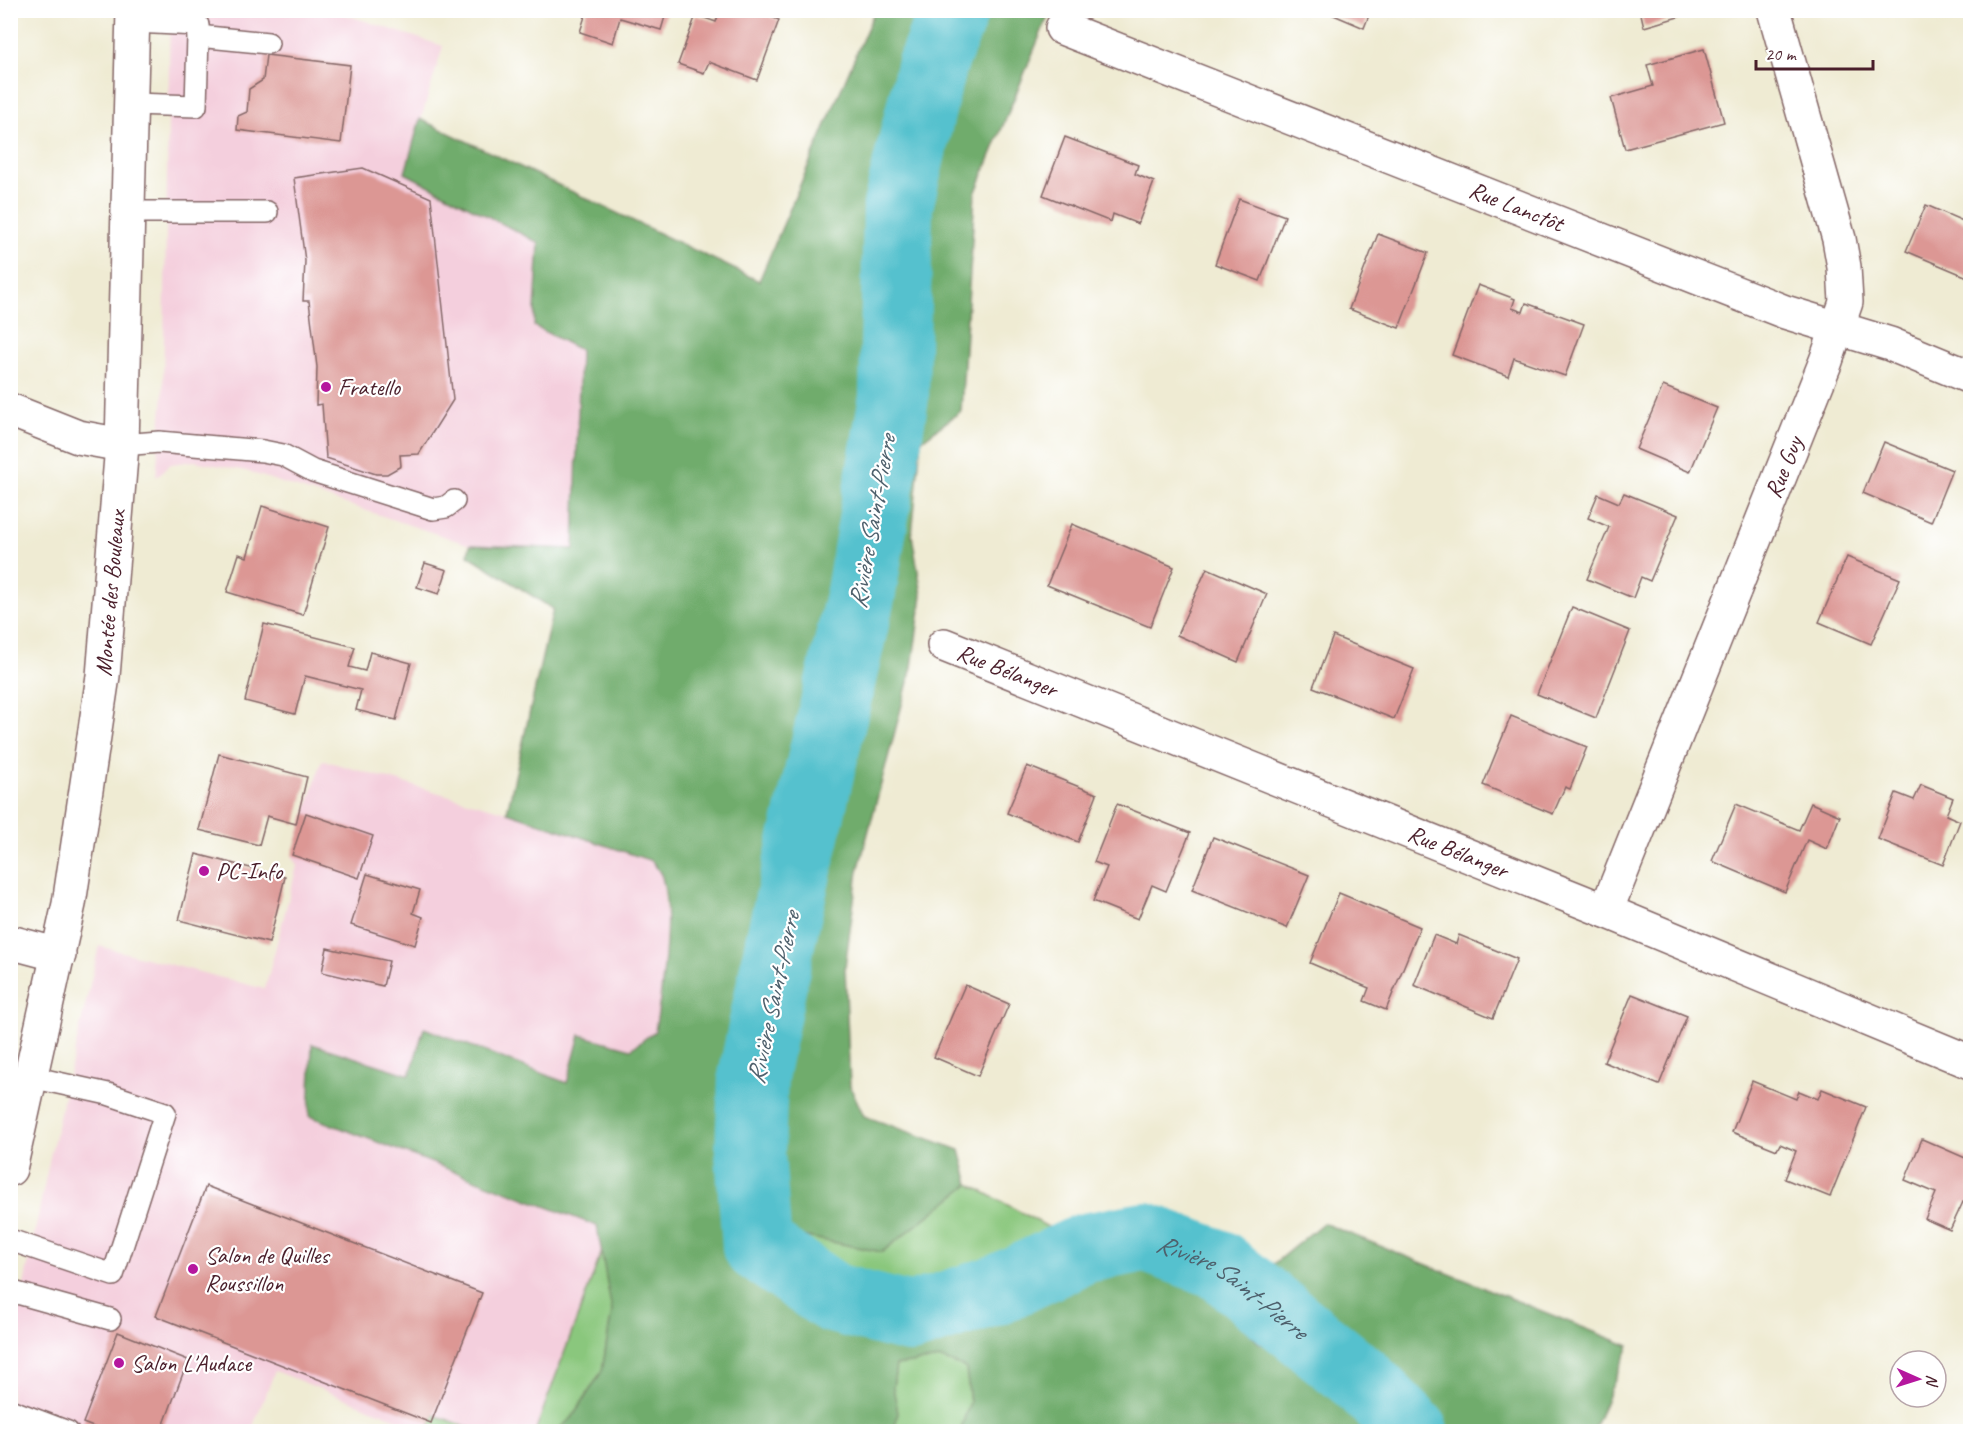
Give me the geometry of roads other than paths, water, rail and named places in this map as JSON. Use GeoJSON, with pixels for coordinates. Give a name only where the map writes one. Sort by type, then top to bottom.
{"type":"FeatureCollection","features":[{"type":"Feature","properties":{"kind":"street","name":"Rue Guy"},"geometry":{"type":"LineString","coordinates":[[1606,911],[1839,328],[1846,302],[1839,239],[1774,10]]}},
{"type":"Feature","properties":{"kind":"street","name":"Montée des Bouleaux"},"geometry":{"type":"LineString","coordinates":[[10,1169],[59,955],[75,867],[103,676],[122,445],[130,212],[133,16]]}},
{"type":"Feature","properties":{"kind":"street","name":"Rue Lanctôt"},"geometry":{"type":"LineString","coordinates":[[1062,28],[1785,312],[1890,344],[1971,377]]}},
{"type":"Feature","properties":{"kind":"street"},"geometry":{"type":"LineString","coordinates":[[10,410],[78,437],[122,445]]}},
{"type":"Feature","properties":{"kind":"street","name":"Rue Bélanger"},"geometry":{"type":"LineString","coordinates":[[944,645],[1606,911],[1971,1062]]}},
{"type":"Feature","properties":{"kind":"street"},"geometry":{"type":"LineString","coordinates":[[10,942],[59,955]]}},
{"type":"Feature","properties":{"kind":"lane"},"geometry":{"type":"LineString","coordinates":[[132,104],[196,106],[198,36],[198,25],[133,16]]}},
{"type":"Feature","properties":{"kind":"lane"},"geometry":{"type":"LineString","coordinates":[[198,36],[268,43]]}},
{"type":"Feature","properties":{"kind":"lane"},"geometry":{"type":"LineString","coordinates":[[130,212],[267,212]]}},
{"type":"Feature","properties":{"kind":"lane"},"geometry":{"type":"LineString","coordinates":[[122,445],[159,442],[263,451],[283,455],[313,471],[433,509],[446,507],[454,501]]}},
{"type":"Feature","properties":{"kind":"lane"},"geometry":{"type":"LineString","coordinates":[[10,1240],[112,1275],[165,1113],[108,1094],[31,1077]]}},
{"type":"Feature","properties":{"kind":"lane"},"geometry":{"type":"LineString","coordinates":[[10,1291],[110,1319]]}},
{"type":"Feature","properties":{"kind":"lane"},"geometry":{"type":"LineString","coordinates":[[10,1410],[68,1431]]}},
{"type":"Feature","properties":{"kind":"waterway","name":"Rivière Saint-Pierre"},"geometry":{"type":"LineString","coordinates":[[954,10],[931,67],[898,206],[894,397],[861,592],[781,938],[753,1077],[750,1153],[757,1246],[833,1298],[910,1318],[999,1289],[1085,1248],[1145,1237],[1218,1264],[1361,1379],[1414,1432]]}},
{"type":"Feature","properties":{"kind":"place","name":"Fratello"},"geometry":{"type":"Point","coordinates":[326,387]}},
{"type":"Feature","properties":{"kind":"place","name":"PC-Info"},"geometry":{"type":"Point","coordinates":[204,871]}},
{"type":"Feature","properties":{"kind":"place","name":"Salon de Quilles Roussillon"},"geometry":{"type":"Point","coordinates":[193,1269]}},
{"type":"Feature","properties":{"kind":"place","name":"Salon L'Audace"},"geometry":{"type":"Point","coordinates":[119,1363]}}]}
